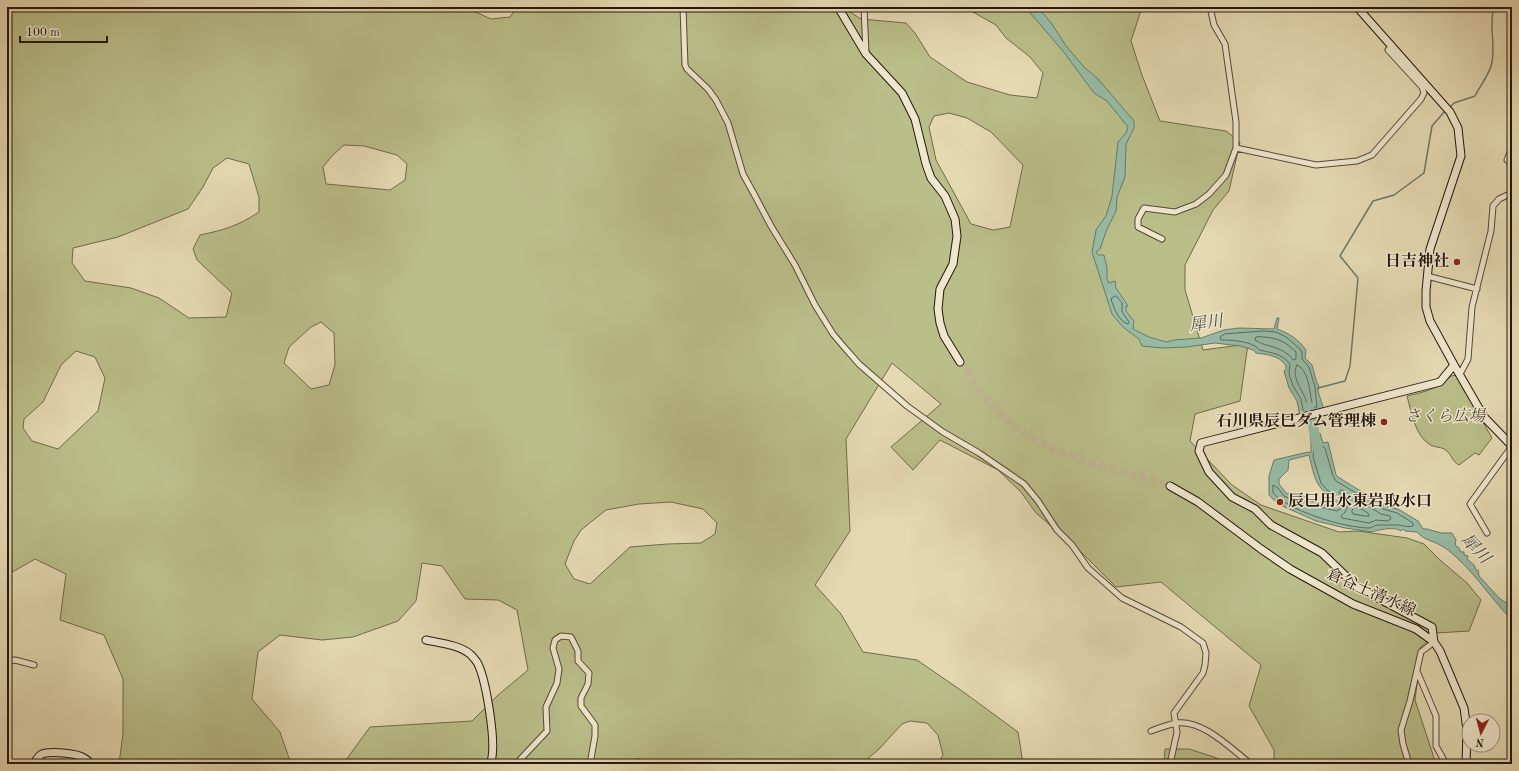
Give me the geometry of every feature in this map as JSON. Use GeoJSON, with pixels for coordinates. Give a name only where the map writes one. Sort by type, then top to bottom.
{"type":"FeatureCollection","features":[{"type":"Feature","properties":{"kind":"street"},"geometry":{"type":"LineString","coordinates":[[683,7],[685,65],[687,69],[708,88],[716,100],[728,123],[744,174],[771,226],[795,265],[815,305],[840,343],[860,364],[907,406],[943,432],[979,453],[1024,484],[1038,501],[1057,530],[1072,545],[1088,568],[1122,598],[1181,627],[1203,644],[1206,653],[1206,665],[1203,673],[1174,713],[1177,732],[1170,764]]}},
{"type":"Feature","properties":{"kind":"street"},"geometry":{"type":"LineString","coordinates":[[838,7],[866,54],[902,93],[915,119],[931,178],[946,196],[956,219],[957,236],[953,264],[940,289],[938,309],[944,336],[960,362]]}},
{"type":"Feature","properties":{"kind":"street"},"geometry":{"type":"LineString","coordinates":[[864,7],[866,54]]}},
{"type":"Feature","properties":{"kind":"street"},"geometry":{"type":"LineString","coordinates":[[1162,238],[1138,226],[1138,219],[1144,208],[1175,212],[1196,204],[1209,194],[1226,175],[1236,148],[1236,122],[1225,44],[1214,25],[1210,7]]}},
{"type":"Feature","properties":{"kind":"street"},"geometry":{"type":"LineString","coordinates":[[1357,7],[1450,112],[1458,128],[1461,156],[1430,249],[1426,307],[1430,321],[1484,417],[1512,446],[1470,504],[1487,533]]}},
{"type":"Feature","properties":{"kind":"street"},"geometry":{"type":"LineString","coordinates":[[1236,148],[1316,165],[1358,160],[1372,155],[1421,99],[1424,93],[1422,87],[1388,50],[1393,46]]}},
{"type":"Feature","properties":{"kind":"street"},"geometry":{"type":"LineString","coordinates":[[1512,147],[1507,160],[1512,164]]}},
{"type":"Feature","properties":{"kind":"street"},"geometry":{"type":"LineString","coordinates":[[1460,374],[1468,360],[1472,307],[1491,231],[1493,206],[1499,199],[1512,193]]}},
{"type":"Feature","properties":{"kind":"street"},"geometry":{"type":"LineString","coordinates":[[1427,276],[1477,288]]}},
{"type":"Feature","properties":{"kind":"street"},"geometry":{"type":"LineString","coordinates":[[1409,764],[1403,744],[1401,730],[1421,652],[1434,642],[1432,627],[1357,587],[1322,552],[1271,525],[1255,510],[1232,497],[1209,472],[1199,451],[1201,443],[1440,382],[1454,365]]}},
{"type":"Feature","properties":{"kind":"street","name":"倉谷土清水線"},"geometry":{"type":"LineString","coordinates":[[1170,486],[1198,502],[1290,569],[1353,604],[1416,629],[1434,642],[1440,651],[1464,708],[1466,719],[1466,764]]}},
{"type":"Feature","properties":{"kind":"street"},"geometry":{"type":"LineString","coordinates":[[516,764],[547,731],[546,707],[557,683],[559,669],[553,648],[555,640],[561,636],[571,637],[578,651],[578,661],[589,673],[588,684],[581,698],[581,706],[595,725],[595,736],[590,764]]}},
{"type":"Feature","properties":{"kind":"street"},"geometry":{"type":"LineString","coordinates":[[426,640],[458,648],[469,653],[478,662],[485,688],[493,739],[492,759],[490,764]]}},
{"type":"Feature","properties":{"kind":"street"},"geometry":{"type":"LineString","coordinates":[[7,662],[15,660],[34,665]]}},
{"type":"Feature","properties":{"kind":"street"},"geometry":{"type":"LineString","coordinates":[[1417,671],[1436,716],[1436,746],[1446,764]]}},
{"type":"Feature","properties":{"kind":"street"},"geometry":{"type":"LineString","coordinates":[[1151,730],[1176,723],[1189,723],[1199,726],[1210,732],[1251,764]]}},
{"type":"Feature","properties":{"kind":"street"},"geometry":{"type":"LineString","coordinates":[[34,764],[37,758],[43,754],[76,754],[91,764]]}},
{"type":"Feature","properties":{"kind":"street"},"geometry":{"type":"LineString","coordinates":[[636,764],[638,762],[650,764]]}},
{"type":"Feature","properties":{"kind":"green space"},"geometry":{"type":"Polygon","coordinates":[[[7,7],[468,7],[469,9],[491,19],[510,17],[517,7],[842,7],[861,19],[906,23],[915,33],[930,57],[967,82],[1010,95],[1037,98],[1043,73],[1030,57],[1006,38],[996,25],[964,7],[1142,7],[1131,41],[1142,75],[1160,121],[1226,131],[1240,142],[1229,191],[1213,210],[1185,265],[1185,290],[1203,350],[1248,344],[1240,401],[1195,414],[1190,441],[1232,485],[1261,505],[1339,532],[1358,531],[1407,538],[1424,544],[1467,583],[1481,600],[1469,631],[1436,633],[1420,648],[1421,652],[1415,700],[1436,764],[1274,764],[1274,750],[1249,706],[1261,665],[1161,582],[1116,587],[1081,552],[1036,513],[1021,492],[998,470],[940,440],[913,470],[891,447],[941,404],[892,363],[846,439],[850,531],[815,585],[841,614],[863,652],[917,660],[1018,732],[1023,764],[937,764],[943,755],[938,735],[927,723],[910,721],[902,724],[879,749],[865,761],[864,764],[343,764],[370,727],[472,721],[497,696],[528,670],[517,610],[498,600],[465,599],[442,566],[422,563],[416,601],[398,621],[353,637],[322,640],[280,635],[258,652],[252,699],[280,732],[291,764],[119,764],[123,733],[123,679],[104,635],[60,620],[66,574],[35,559],[7,575],[7,367],[12,360],[7,353],[7,7]],[[949,113],[934,116],[929,127],[936,160],[971,224],[993,230],[1010,227],[1023,165],[991,132],[967,118],[949,113]],[[344,145],[323,167],[326,184],[390,190],[405,180],[407,164],[397,155],[364,146],[344,145]],[[227,158],[213,168],[203,187],[188,209],[118,237],[73,248],[72,263],[85,281],[131,288],[159,298],[189,318],[226,317],[232,293],[197,260],[193,249],[200,235],[231,227],[259,212],[259,197],[249,164],[227,158]],[[321,322],[311,327],[289,347],[284,363],[311,389],[329,385],[335,365],[334,333],[321,322]],[[76,351],[61,365],[43,402],[24,419],[23,428],[32,441],[58,449],[98,411],[105,378],[95,357],[76,351]],[[671,502],[639,504],[606,510],[581,530],[574,541],[565,564],[574,579],[590,584],[630,547],[701,543],[715,534],[717,523],[703,509],[671,502]]]}},
{"type":"Feature","properties":{"kind":"green space","name":"さくら広場"},"geometry":{"type":"Polygon","coordinates":[[[1456,375],[1492,438],[1479,455],[1475,453],[1459,465],[1445,449],[1431,445],[1420,435],[1414,422],[1407,396],[1436,387],[1451,376],[1456,375]]]}},
{"type":"Feature","properties":{"kind":"green space"},"geometry":{"type":"Polygon","coordinates":[[[1165,749],[1189,749],[1214,757],[1229,764],[1164,764],[1165,749]]]}},
{"type":"Feature","properties":{"kind":"water"},"geometry":{"type":"Polygon","coordinates":[[[1025,7],[1038,7],[1052,24],[1066,46],[1084,67],[1098,79],[1134,121],[1134,128],[1126,144],[1125,177],[1117,197],[1116,211],[1107,229],[1100,249],[1096,252],[1098,255],[1104,255],[1107,268],[1107,279],[1109,283],[1115,281],[1116,288],[1128,306],[1126,306],[1126,311],[1134,321],[1133,329],[1149,337],[1166,342],[1201,338],[1224,330],[1239,328],[1274,329],[1277,318],[1279,318],[1277,329],[1293,337],[1306,350],[1305,358],[1312,365],[1319,386],[1318,391],[1324,410],[1300,416],[1297,401],[1289,388],[1284,371],[1286,370],[1286,365],[1276,357],[1256,353],[1253,350],[1241,346],[1215,343],[1187,347],[1162,348],[1142,346],[1139,339],[1123,327],[1112,314],[1092,252],[1096,230],[1106,216],[1112,196],[1118,142],[1126,133],[1128,127],[1107,101],[1094,93],[1063,51],[1025,7]]]}},
{"type":"Feature","properties":{"kind":"water"},"geometry":{"type":"Polygon","coordinates":[[[1317,433],[1320,433],[1323,443],[1328,442],[1336,475],[1338,477],[1385,506],[1398,509],[1418,521],[1423,529],[1441,533],[1452,533],[1456,540],[1455,545],[1461,552],[1464,552],[1464,555],[1468,556],[1467,559],[1474,565],[1476,570],[1478,570],[1479,576],[1500,599],[1512,606],[1512,620],[1465,565],[1437,543],[1425,538],[1417,532],[1405,531],[1403,529],[1401,531],[1395,529],[1382,529],[1372,532],[1345,528],[1316,521],[1278,504],[1269,495],[1269,476],[1274,460],[1308,452],[1311,453],[1310,435],[1312,434],[1314,438],[1318,437],[1317,433]],[[1309,455],[1289,460],[1288,470],[1279,479],[1279,484],[1287,494],[1289,493],[1295,496],[1302,495],[1312,501],[1338,507],[1339,504],[1325,493],[1315,478],[1309,455]]]}},
{"type":"Feature","properties":{"kind":"waterway"},"geometry":{"type":"LineString","coordinates":[[1450,107],[1454,103],[1475,96],[1490,69],[1493,59],[1492,14],[1494,7]]}},
{"type":"Feature","properties":{"kind":"waterway"},"geometry":{"type":"LineString","coordinates":[[1318,388],[1345,381],[1350,366],[1358,278],[1340,256],[1373,201],[1394,195],[1424,173],[1432,126],[1445,111]]}},
{"type":"Feature","properties":{"kind":"waterway","name":"犀川"},"geometry":{"type":"LineString","coordinates":[[1309,407],[1318,450]]}},
{"type":"Feature","properties":{"kind":"tunnel"},"geometry":{"type":"LineString","coordinates":[[960,362],[998,413],[1023,433],[1063,453],[1170,486]]}},
{"type":"Feature","properties":{"kind":"place","name":"日吉神社"},"geometry":{"type":"Point","coordinates":[1457,262]}},
{"type":"Feature","properties":{"kind":"place","name":"石川県辰巳ダム管理棟"},"geometry":{"type":"Point","coordinates":[1384,422]}},
{"type":"Feature","properties":{"kind":"place","name":"辰巳用水東岩取水口"},"geometry":{"type":"Point","coordinates":[1280,502]}}]}
